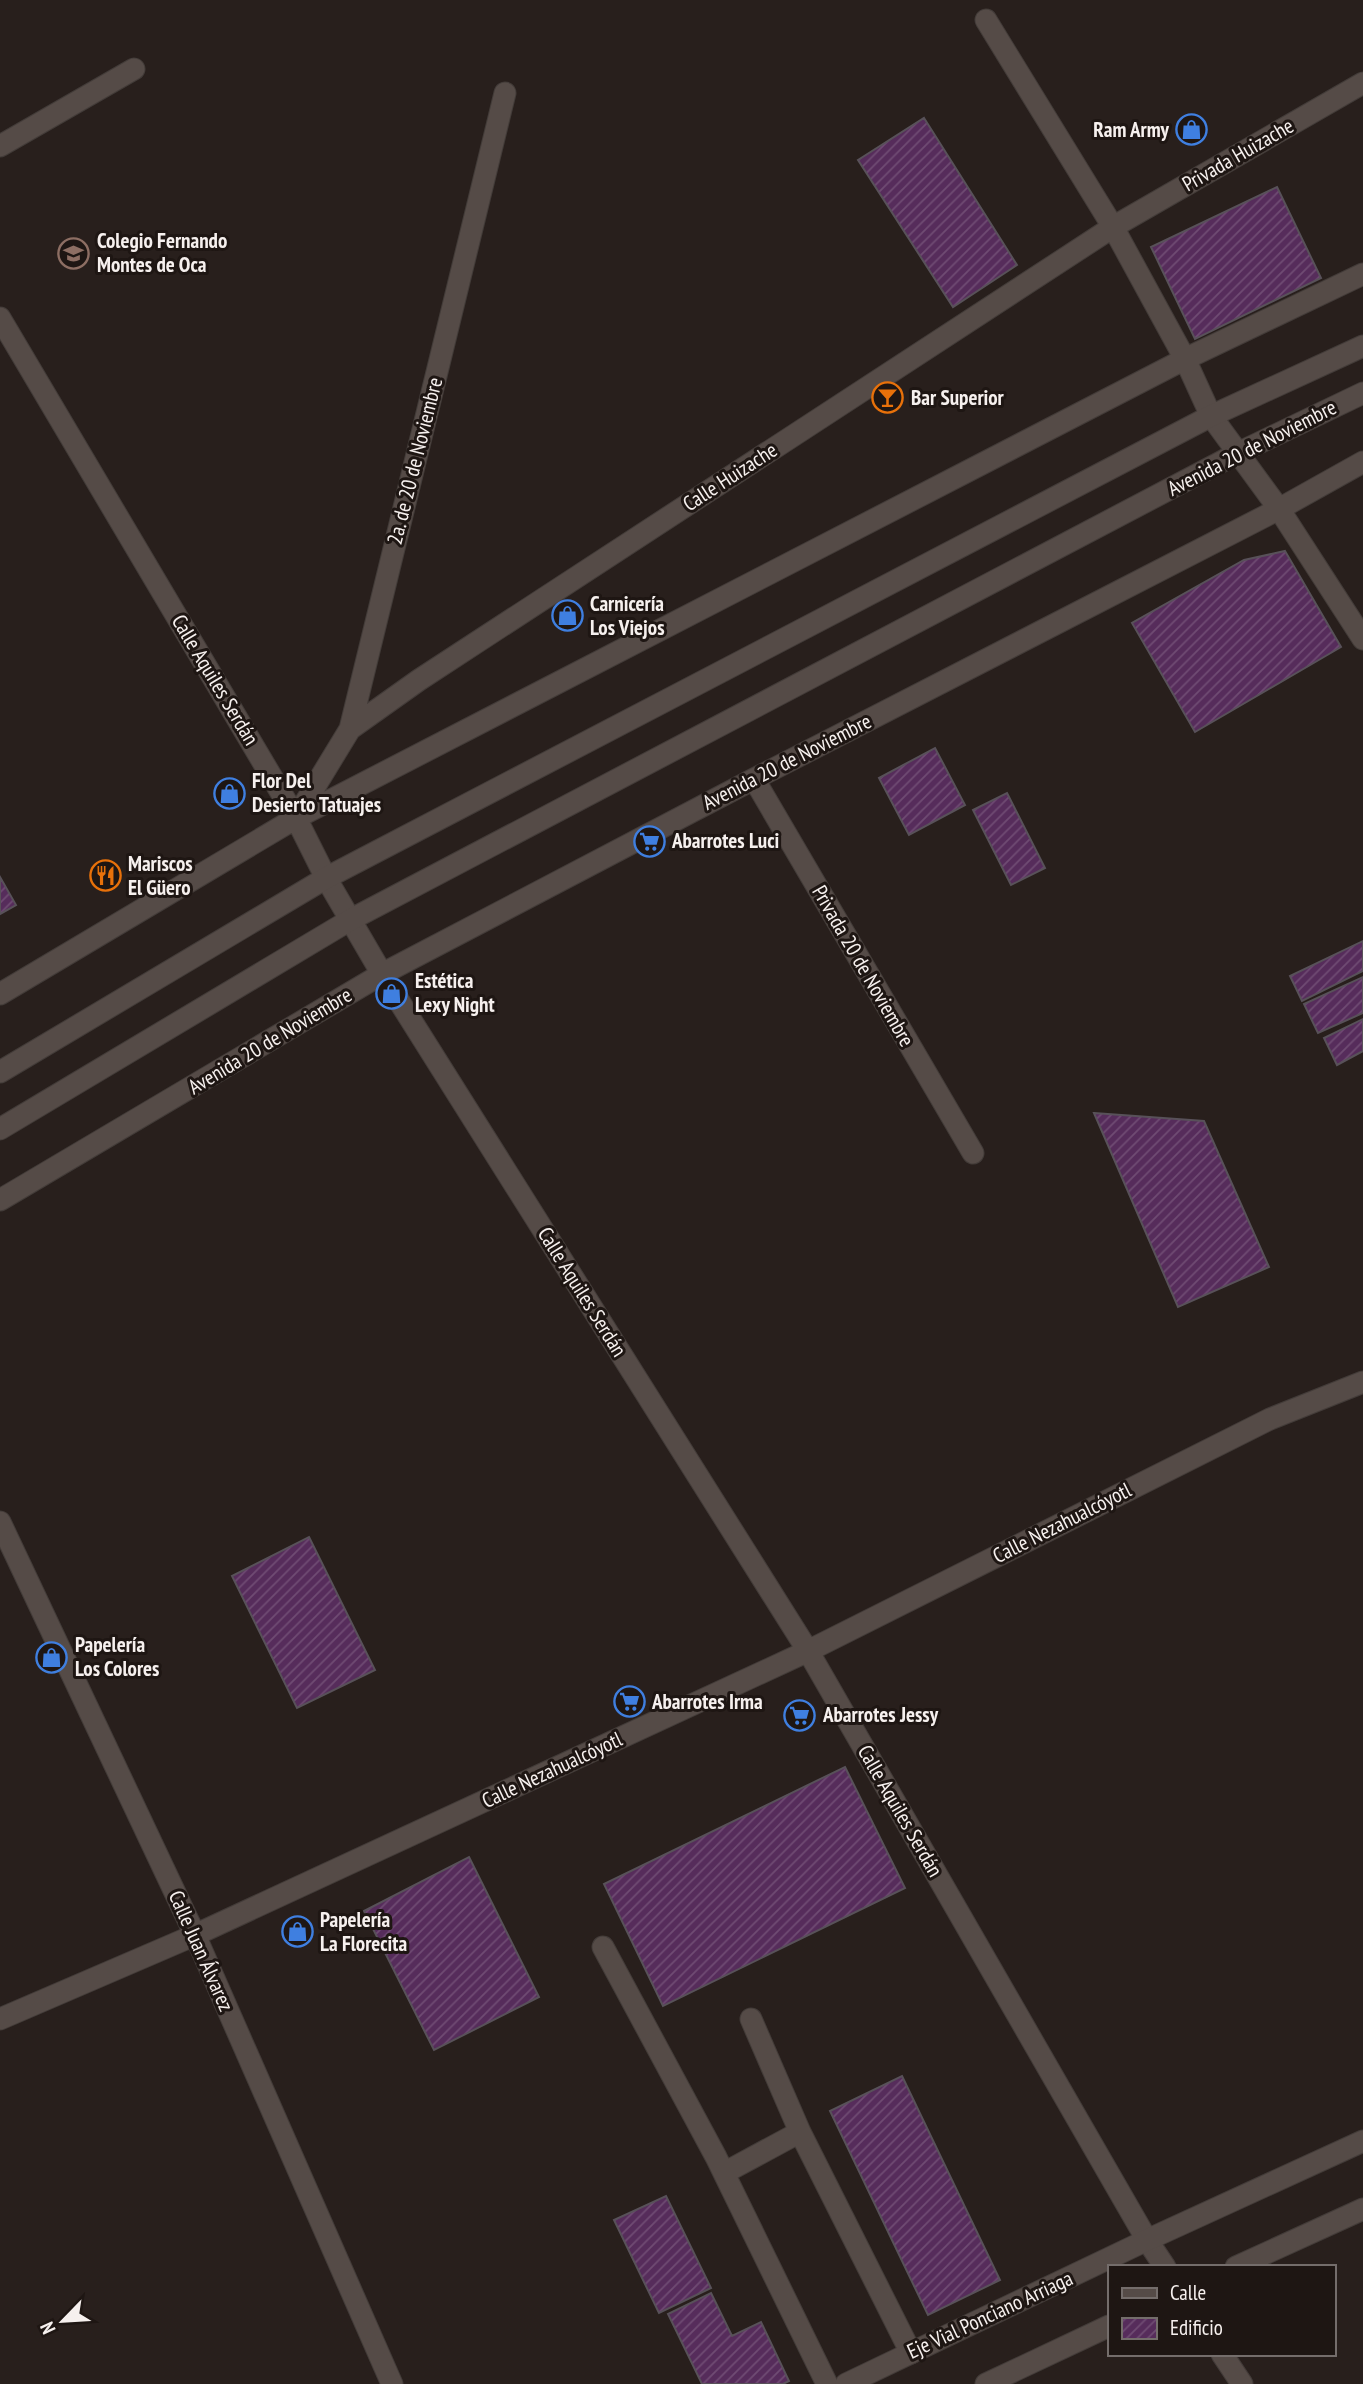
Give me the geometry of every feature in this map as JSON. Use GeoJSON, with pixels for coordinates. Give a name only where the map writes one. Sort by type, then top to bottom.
{"type":"FeatureCollection","features":[{"type":"Feature","properties":{"kind":"street"},"geometry":{"type":"LineString","coordinates":[[986,20],[1112,228],[1185,359],[1211,416],[1279,509],[1363,639]]}},
{"type":"Feature","properties":{"kind":"street"},"geometry":{"type":"LineString","coordinates":[[0,146],[134,69]]}},
{"type":"Feature","properties":{"kind":"street","name":"Privada Huizache"},"geometry":{"type":"LineString","coordinates":[[1112,228],[1363,83]]}},
{"type":"Feature","properties":{"kind":"street","name":"2a. de 20 de Noviembre"},"geometry":{"type":"LineString","coordinates":[[296,818],[350,729],[505,93]]}},
{"type":"Feature","properties":{"kind":"street","name":"Calle Huizache"},"geometry":{"type":"LineString","coordinates":[[350,729],[419,680],[1112,228]]}},
{"type":"Feature","properties":{"kind":"street"},"geometry":{"type":"LineString","coordinates":[[0,994],[296,818],[1185,359],[1363,274]]}},
{"type":"Feature","properties":{"kind":"street","name":"Calle Aquiles Serdán"},"geometry":{"type":"LineString","coordinates":[[0,318],[296,818],[326,878],[382,974],[808,1651],[1163,2265]]}},
{"type":"Feature","properties":{"kind":"street","name":"Avenida 20 de Noviembre"},"geometry":{"type":"LineString","coordinates":[[0,1072],[326,878],[1211,416],[1363,346]]}},
{"type":"Feature","properties":{"kind":"street","name":"Avenida 20 de Noviembre"},"geometry":{"type":"LineString","coordinates":[[0,1129],[350,920],[1238,453],[1363,393]]}},
{"type":"Feature","properties":{"kind":"street","name":"Avenida 20 de Noviembre"},"geometry":{"type":"LineString","coordinates":[[0,1200],[382,974],[1279,509],[1363,462]]}},
{"type":"Feature","properties":{"kind":"street","name":"Privada 20 de Noviembre"},"geometry":{"type":"LineString","coordinates":[[754,779],[973,1153]]}},
{"type":"Feature","properties":{"kind":"street","name":"Calle Nezahualcóyotl"},"geometry":{"type":"LineString","coordinates":[[0,2019],[195,1936],[808,1651],[1270,1419],[1363,1382]]}},
{"type":"Feature","properties":{"kind":"street","name":"Calle Juan Álvarez"},"geometry":{"type":"LineString","coordinates":[[0,1522],[195,1936],[392,2384]]}},
{"type":"Feature","properties":{"kind":"street"},"geometry":{"type":"LineString","coordinates":[[603,1947],[724,2173],[827,2384]]}},
{"type":"Feature","properties":{"kind":"street"},"geometry":{"type":"LineString","coordinates":[[751,2020],[800,2132],[911,2353]]}},
{"type":"Feature","properties":{"kind":"street"},"geometry":{"type":"LineString","coordinates":[[724,2173],[800,2132]]}},
{"type":"Feature","properties":{"kind":"street","name":"Eje Vial Ponciano Arriaga"},"geometry":{"type":"LineString","coordinates":[[846,2384],[1147,2240],[1363,2141]]}},
{"type":"Feature","properties":{"kind":"street"},"geometry":{"type":"LineString","coordinates":[[1240,2265],[1363,2209]]}},
{"type":"Feature","properties":{"kind":"street"},"geometry":{"type":"LineString","coordinates":[[986,2384],[1108,2326]]}},
{"type":"Feature","properties":{"kind":"street"},"geometry":{"type":"LineString","coordinates":[[1223,2356],[1242,2384]]}},
{"type":"Feature","properties":{"kind":"building"},"geometry":{"type":"Polygon","coordinates":[[[924,118],[1017,265],[953,307],[858,160],[924,118]]]}},
{"type":"Feature","properties":{"kind":"building"},"geometry":{"type":"Polygon","coordinates":[[[1277,187],[1321,278],[1195,339],[1151,247],[1277,187]]]}},
{"type":"Feature","properties":{"kind":"building"},"geometry":{"type":"Polygon","coordinates":[[[1285,551],[1341,647],[1195,732],[1132,623],[1244,560],[1285,551]]]}},
{"type":"Feature","properties":{"kind":"building"},"geometry":{"type":"Polygon","coordinates":[[[935,748],[965,805],[909,835],[879,778],[935,748]]]}},
{"type":"Feature","properties":{"kind":"building"},"geometry":{"type":"Polygon","coordinates":[[[1007,793],[1045,868],[1011,885],[973,810],[1007,793]]]}},
{"type":"Feature","properties":{"kind":"building"},"geometry":{"type":"Polygon","coordinates":[[[0,877],[16,905],[0,914],[0,877]]]}},
{"type":"Feature","properties":{"kind":"building"},"geometry":{"type":"Polygon","coordinates":[[[1363,941],[1363,971],[1302,1001],[1290,976],[1363,941]]]}},
{"type":"Feature","properties":{"kind":"building"},"geometry":{"type":"Polygon","coordinates":[[[1363,977],[1363,1013],[1318,1033],[1304,1004],[1363,977]]]}},
{"type":"Feature","properties":{"kind":"building"},"geometry":{"type":"Polygon","coordinates":[[[1363,1019],[1363,1051],[1337,1065],[1324,1038],[1363,1019]]]}},
{"type":"Feature","properties":{"kind":"building"},"geometry":{"type":"Polygon","coordinates":[[[1094,1113],[1204,1121],[1269,1267],[1178,1307],[1094,1113]]]}},
{"type":"Feature","properties":{"kind":"building"},"geometry":{"type":"Polygon","coordinates":[[[309,1537],[375,1670],[297,1708],[232,1576],[309,1537]]]}},
{"type":"Feature","properties":{"kind":"building"},"geometry":{"type":"Polygon","coordinates":[[[845,1767],[905,1888],[663,2006],[604,1884],[845,1767]]]}},
{"type":"Feature","properties":{"kind":"building"},"geometry":{"type":"Polygon","coordinates":[[[469,1857],[539,1997],[434,2050],[364,1911],[469,1857]]]}},
{"type":"Feature","properties":{"kind":"building"},"geometry":{"type":"Polygon","coordinates":[[[902,2076],[1000,2280],[928,2315],[830,2111],[902,2076]]]}},
{"type":"Feature","properties":{"kind":"building"},"geometry":{"type":"Polygon","coordinates":[[[666,2196],[711,2288],[659,2313],[614,2220],[666,2196]]]}},
{"type":"Feature","properties":{"kind":"building"},"geometry":{"type":"Polygon","coordinates":[[[711,2293],[732,2336],[761,2322],[789,2381],[783,2384],[702,2384],[668,2314],[711,2293]]]}},
{"type":"Feature","properties":{"kind":"place","name":"Ram Army"},"geometry":{"type":"Point","coordinates":[1192,130]}},
{"type":"Feature","properties":{"kind":"place","name":"Colegio Fernando Montes de Oca"},"geometry":{"type":"Point","coordinates":[74,253]}},
{"type":"Feature","properties":{"kind":"place","name":"Bar Superior"},"geometry":{"type":"Point","coordinates":[888,398]}},
{"type":"Feature","properties":{"kind":"place","name":"Carnicería Los Viejos"},"geometry":{"type":"Point","coordinates":[567,616]}},
{"type":"Feature","properties":{"kind":"place","name":"Flor Del Desierto Tatuajes"},"geometry":{"type":"Point","coordinates":[229,793]}},
{"type":"Feature","properties":{"kind":"place","name":"Abarrotes Luci"},"geometry":{"type":"Point","coordinates":[649,841]}},
{"type":"Feature","properties":{"kind":"place","name":"Mariscos El Güero"},"geometry":{"type":"Point","coordinates":[105,876]}},
{"type":"Feature","properties":{"kind":"place","name":"Estética Lexy Night"},"geometry":{"type":"Point","coordinates":[392,993]}},
{"type":"Feature","properties":{"kind":"place","name":"Papelería Los Colores"},"geometry":{"type":"Point","coordinates":[52,1657]}},
{"type":"Feature","properties":{"kind":"place","name":"Abarrotes Irma"},"geometry":{"type":"Point","coordinates":[629,1702]}},
{"type":"Feature","properties":{"kind":"place","name":"Abarrotes Jessy"},"geometry":{"type":"Point","coordinates":[800,1715]}},
{"type":"Feature","properties":{"kind":"place","name":"Papelería La Florecita"},"geometry":{"type":"Point","coordinates":[297,1932]}}]}
